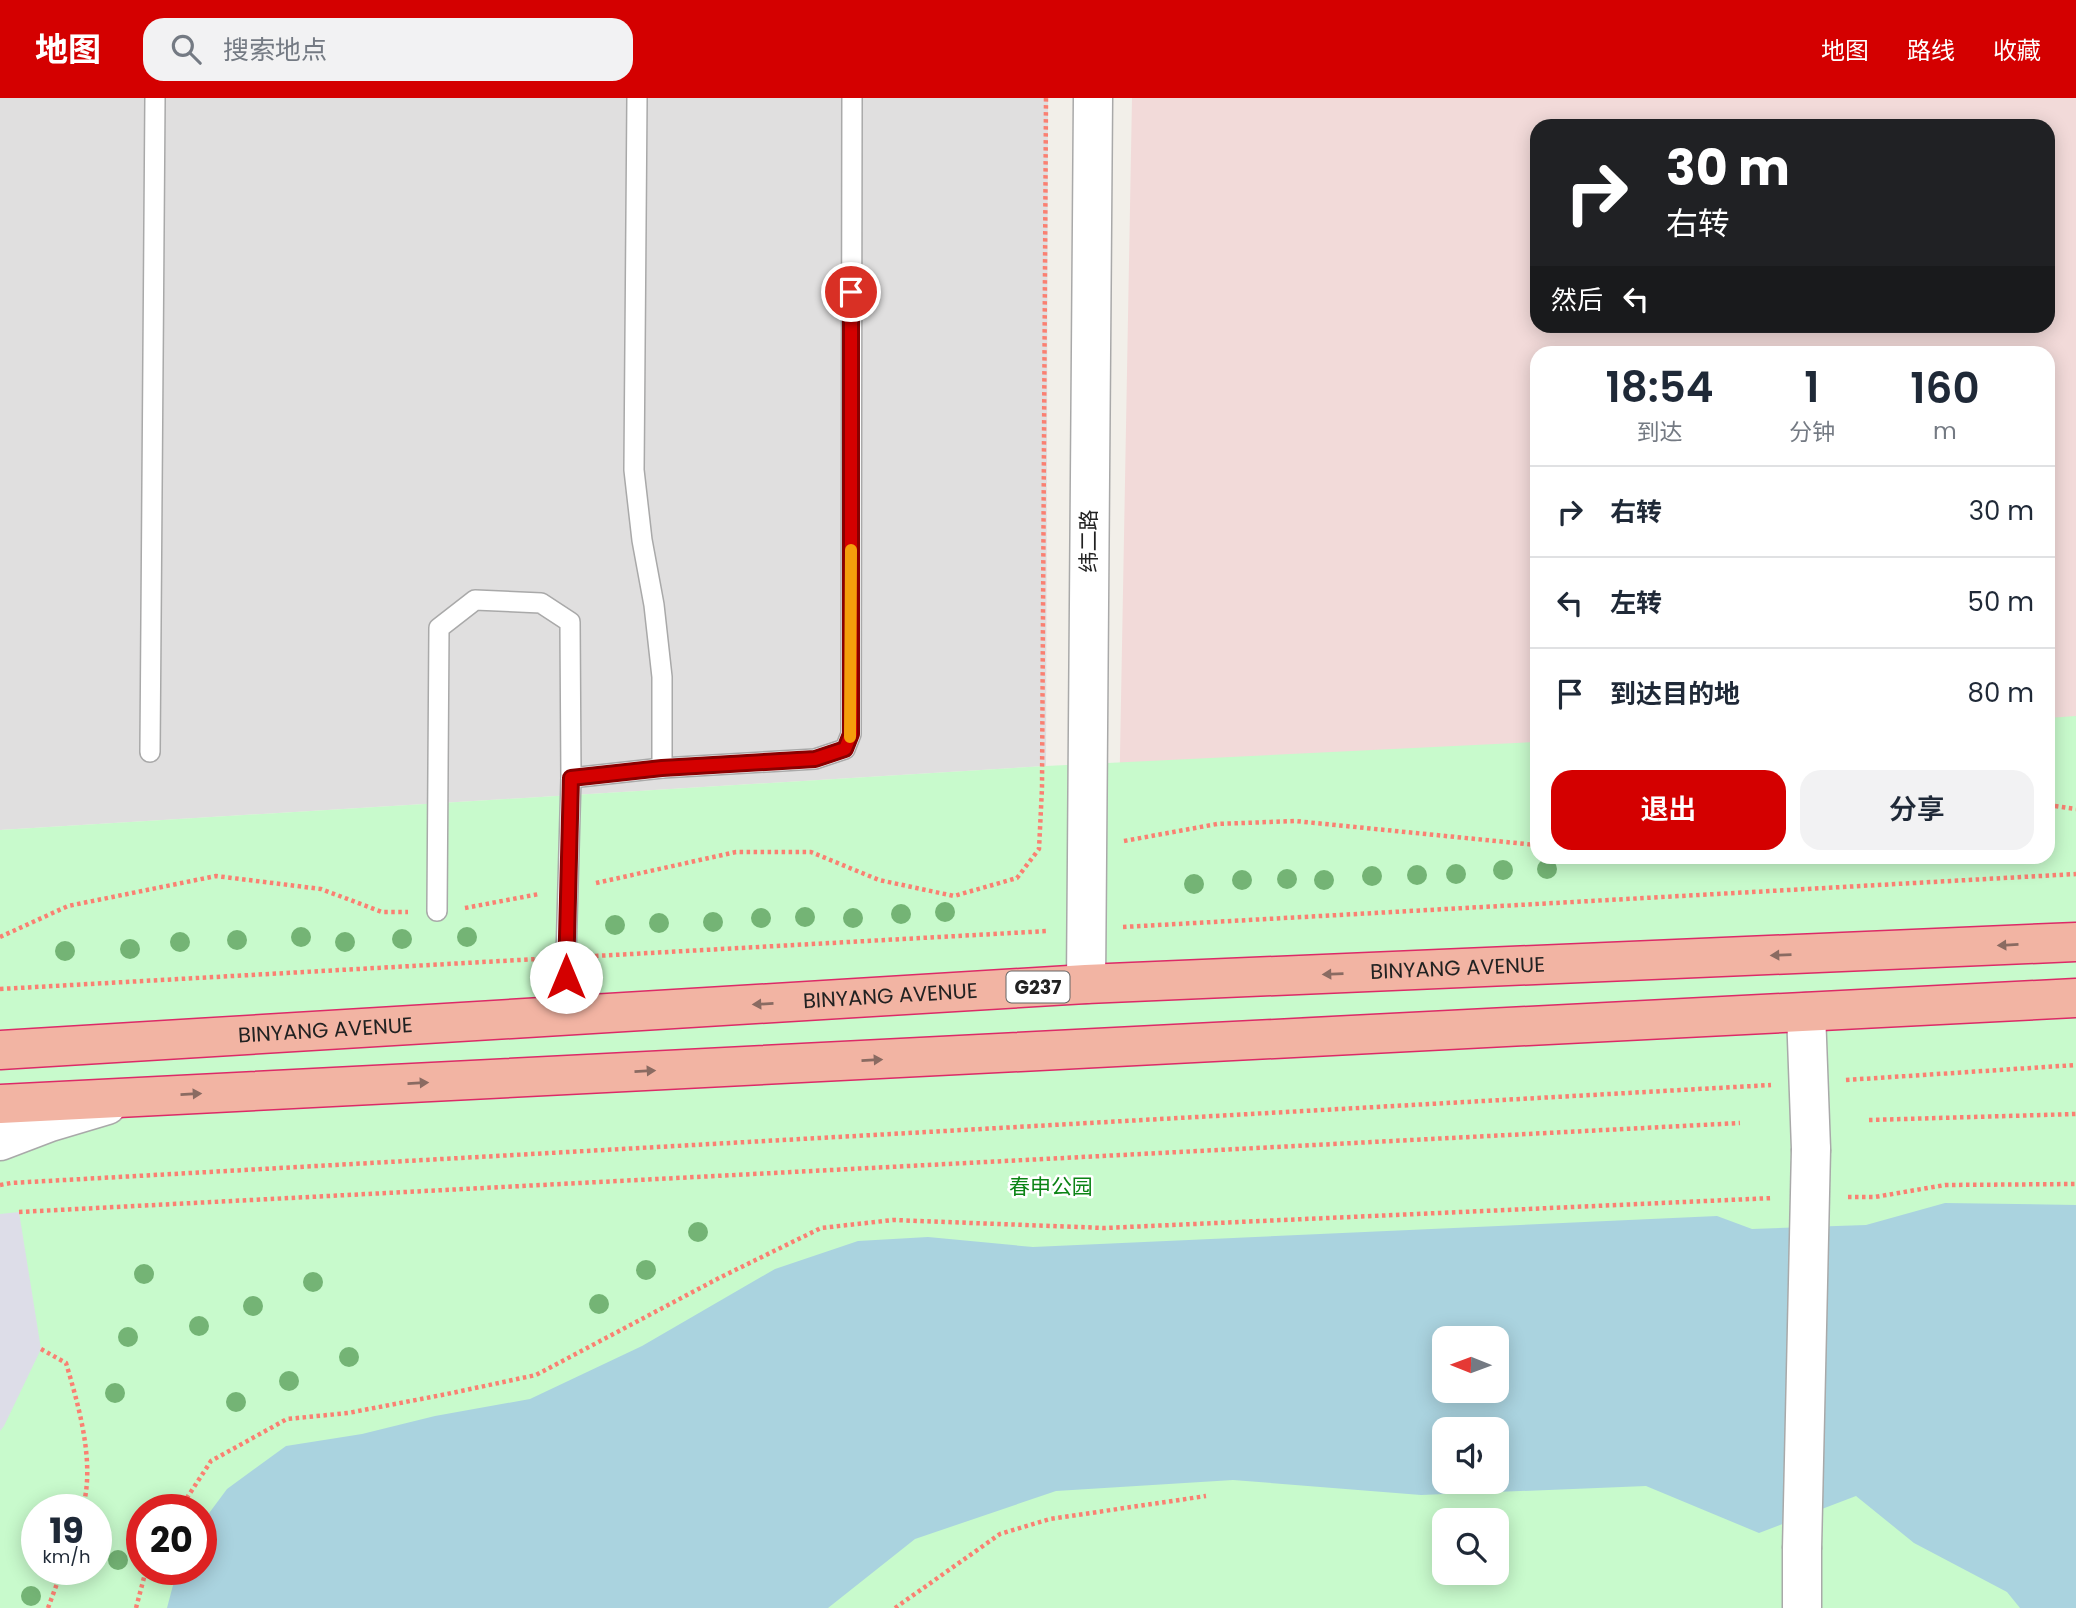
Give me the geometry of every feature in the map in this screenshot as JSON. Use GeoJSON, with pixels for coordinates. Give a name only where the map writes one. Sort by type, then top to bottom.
{"type":"FeatureCollection","features":[{"type":"Feature","properties":{"kind":"highway","name":"BINYANG AVENUE"},"geometry":{"type":"LineString","coordinates":[[0,1050],[1086,985],[2076,942]]}},
{"type":"Feature","properties":{"kind":"highway"},"geometry":{"type":"LineString","coordinates":[[0,1104],[2076,998]]}},
{"type":"Feature","properties":{"kind":"street","name":"纬二路"},"geometry":{"type":"LineString","coordinates":[[1086,985],[1093,98]]}},
{"type":"Feature","properties":{"kind":"street"},"geometry":{"type":"LineString","coordinates":[[1802,1608],[1811,1149],[1806,1012]]}},
{"type":"Feature","properties":{"kind":"street"},"geometry":{"type":"LineString","coordinates":[[0,1034],[98,1044]]}},
{"type":"Feature","properties":{"kind":"street"},"geometry":{"type":"LineString","coordinates":[[0,1141],[131,1097]]}},
{"type":"Feature","properties":{"kind":"lane"},"geometry":{"type":"LineString","coordinates":[[150,752],[155,98]]}},
{"type":"Feature","properties":{"kind":"lane"},"geometry":{"type":"LineString","coordinates":[[637,98],[634,470],[662,677],[662,768]]}},
{"type":"Feature","properties":{"kind":"lane"},"geometry":{"type":"LineString","coordinates":[[571,778],[662,768],[815,759],[845,749],[851,734],[852,98]]}},
{"type":"Feature","properties":{"kind":"lane"},"geometry":{"type":"LineString","coordinates":[[437,911],[439,628],[475,600],[541,603],[570,622],[571,778],[567,1016]]}},
{"type":"Feature","properties":{"kind":"path"},"geometry":{"type":"LineString","coordinates":[[589,884],[736,852],[811,852],[879,880],[954,896],[1017,878],[1040,849],[1046,98]]}},
{"type":"Feature","properties":{"kind":"path"},"geometry":{"type":"LineString","coordinates":[[2055,806],[2076,809]]}},
{"type":"Feature","properties":{"kind":"path"},"geometry":{"type":"LineString","coordinates":[[1117,842],[1217,824],[1295,821],[1530,844]]}},
{"type":"Feature","properties":{"kind":"path"},"geometry":{"type":"LineString","coordinates":[[1120,927],[2076,874]]}},
{"type":"Feature","properties":{"kind":"path"},"geometry":{"type":"LineString","coordinates":[[0,937],[68,906],[216,876],[321,889],[382,912],[449,911],[551,892]]}},
{"type":"Feature","properties":{"kind":"path"},"geometry":{"type":"LineString","coordinates":[[0,989],[1051,931]]}},
{"type":"Feature","properties":{"kind":"path"},"geometry":{"type":"LineString","coordinates":[[1840,1081],[2076,1065]]}},
{"type":"Feature","properties":{"kind":"path"},"geometry":{"type":"LineString","coordinates":[[0,1185],[11,1182],[1784,1084]]}},
{"type":"Feature","properties":{"kind":"path"},"geometry":{"type":"LineString","coordinates":[[1869,1120],[2076,1114]]}},
{"type":"Feature","properties":{"kind":"path"},"geometry":{"type":"LineString","coordinates":[[19,1212],[1740,1123]]}},
{"type":"Feature","properties":{"kind":"path"},"geometry":{"type":"LineString","coordinates":[[1848,1197],[1875,1196],[1945,1185],[2076,1184]]}},
{"type":"Feature","properties":{"kind":"path"},"geometry":{"type":"LineString","coordinates":[[189,1494],[211,1461],[287,1419],[348,1413],[536,1375],[721,1277],[821,1228],[893,1220],[1105,1228],[1781,1198]]}},
{"type":"Feature","properties":{"kind":"path"},"geometry":{"type":"LineString","coordinates":[[41,1349],[66,1363],[82,1418],[87,1494]]}},
{"type":"Feature","properties":{"kind":"path"},"geometry":{"type":"LineString","coordinates":[[895,1608],[1000,1534],[1050,1519],[1206,1496]]}},
{"type":"Feature","properties":{"kind":"path"},"geometry":{"type":"LineString","coordinates":[[48,1608],[56,1585]]}},
{"type":"Feature","properties":{"kind":"path"},"geometry":{"type":"LineString","coordinates":[[136,1608],[142,1585]]}},
{"type":"Feature","properties":{"kind":"shaded area"},"geometry":{"type":"Polygon","coordinates":[[[0,98],[1048,98],[1046,766],[0,830],[0,98]]]}},
{"type":"Feature","properties":{"kind":"shaded area"},"geometry":{"type":"Polygon","coordinates":[[[1132,98],[2076,98],[2076,758],[2055,760],[2055,346],[1530,346],[1530,787],[1119,810],[1132,98]]]}},
{"type":"Feature","properties":{"kind":"shaded area"},"geometry":{"type":"Polygon","coordinates":[[[19,1212],[41,1349],[0,1431],[0,1214],[19,1212]]]}},
{"type":"Feature","properties":{"kind":"green space","name":"春申公园"},"geometry":{"type":"Polygon","coordinates":[[[2076,716],[2076,1608],[0,1608],[0,830],[1046,766],[1530,742],[1530,864],[2055,864],[2055,718],[2076,716]]]}},
{"type":"Feature","properties":{"kind":"water"},"geometry":{"type":"Polygon","coordinates":[[[1945,1203],[2076,1205],[2076,1608],[2020,1608],[2007,1592],[1914,1543],[1856,1496],[1759,1533],[1646,1486],[1509,1491],[1509,1417],[1432,1417],[1432,1494],[1446,1494],[1421,1495],[1233,1480],[1056,1491],[915,1539],[828,1608],[167,1608],[173,1585],[217,1585],[217,1502],[227,1489],[286,1446],[362,1434],[435,1416],[530,1399],[642,1346],[775,1269],[858,1241],[928,1237],[1033,1247],[1717,1216],[1752,1229],[1866,1225],[1945,1203]]]}},
{"type":"Feature","properties":{"kind":"slow traffic"},"geometry":{"type":"LineString","coordinates":[[850,737],[851,550]]}},
{"type":"Feature","properties":{"kind":"route"},"geometry":{"type":"LineString","coordinates":[[566,977],[571,778],[662,768],[815,759],[845,749],[851,734],[851,292]]}}]}
